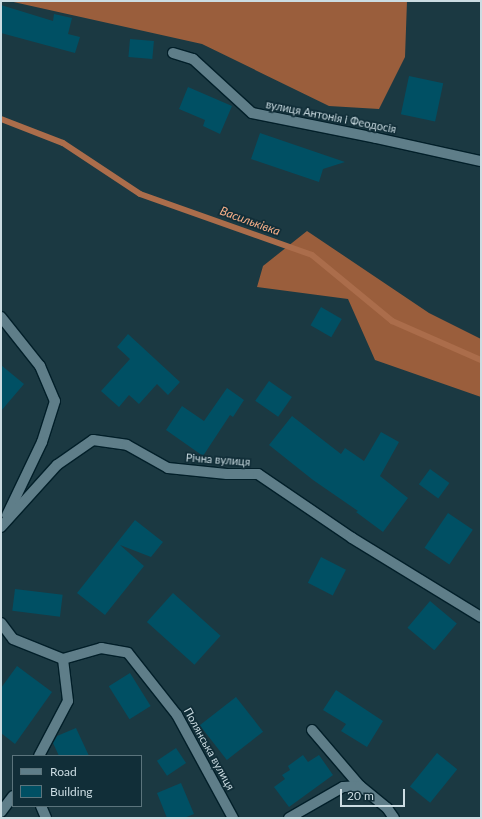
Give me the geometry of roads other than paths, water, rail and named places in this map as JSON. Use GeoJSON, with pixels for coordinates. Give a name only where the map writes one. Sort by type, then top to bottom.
{"type":"FeatureCollection","features":[{"type":"Feature","properties":{"kind":"street","name":"вулиця Антонія і Феодосія"},"geometry":{"type":"LineString","coordinates":[[173,53],[193,59],[252,113],[481,161]]}},
{"type":"Feature","properties":{"kind":"street"},"geometry":{"type":"LineString","coordinates":[[1,317],[40,366],[54,401],[42,442],[2,526]]}},
{"type":"Feature","properties":{"kind":"street","name":"Річна вулиця"},"geometry":{"type":"LineString","coordinates":[[2,526],[57,465],[93,440],[127,445],[168,468],[227,474],[258,474],[352,538],[481,617]]}},
{"type":"Feature","properties":{"kind":"street"},"geometry":{"type":"LineString","coordinates":[[1,623],[13,639],[62,659],[68,701],[40,755]]}},
{"type":"Feature","properties":{"kind":"street","name":"Полянська вулиця"},"geometry":{"type":"LineString","coordinates":[[62,659],[102,648],[128,653],[177,715],[233,818]]}},
{"type":"Feature","properties":{"kind":"street"},"geometry":{"type":"LineString","coordinates":[[312,730],[360,786],[387,808],[394,818]]}},
{"type":"Feature","properties":{"kind":"street"},"geometry":{"type":"LineString","coordinates":[[289,818],[343,787],[360,786]]}},
{"type":"Feature","properties":{"kind":"street"},"geometry":{"type":"LineString","coordinates":[[1,812],[12,797]]}},
{"type":"Feature","properties":{"kind":"street"},"geometry":{"type":"LineString","coordinates":[[41,807],[46,818]]}},
{"type":"Feature","properties":{"kind":"waterway","name":"Васильківка"},"geometry":{"type":"LineString","coordinates":[[1,119],[63,143],[140,194],[312,255],[392,321],[481,360]]}}]}
